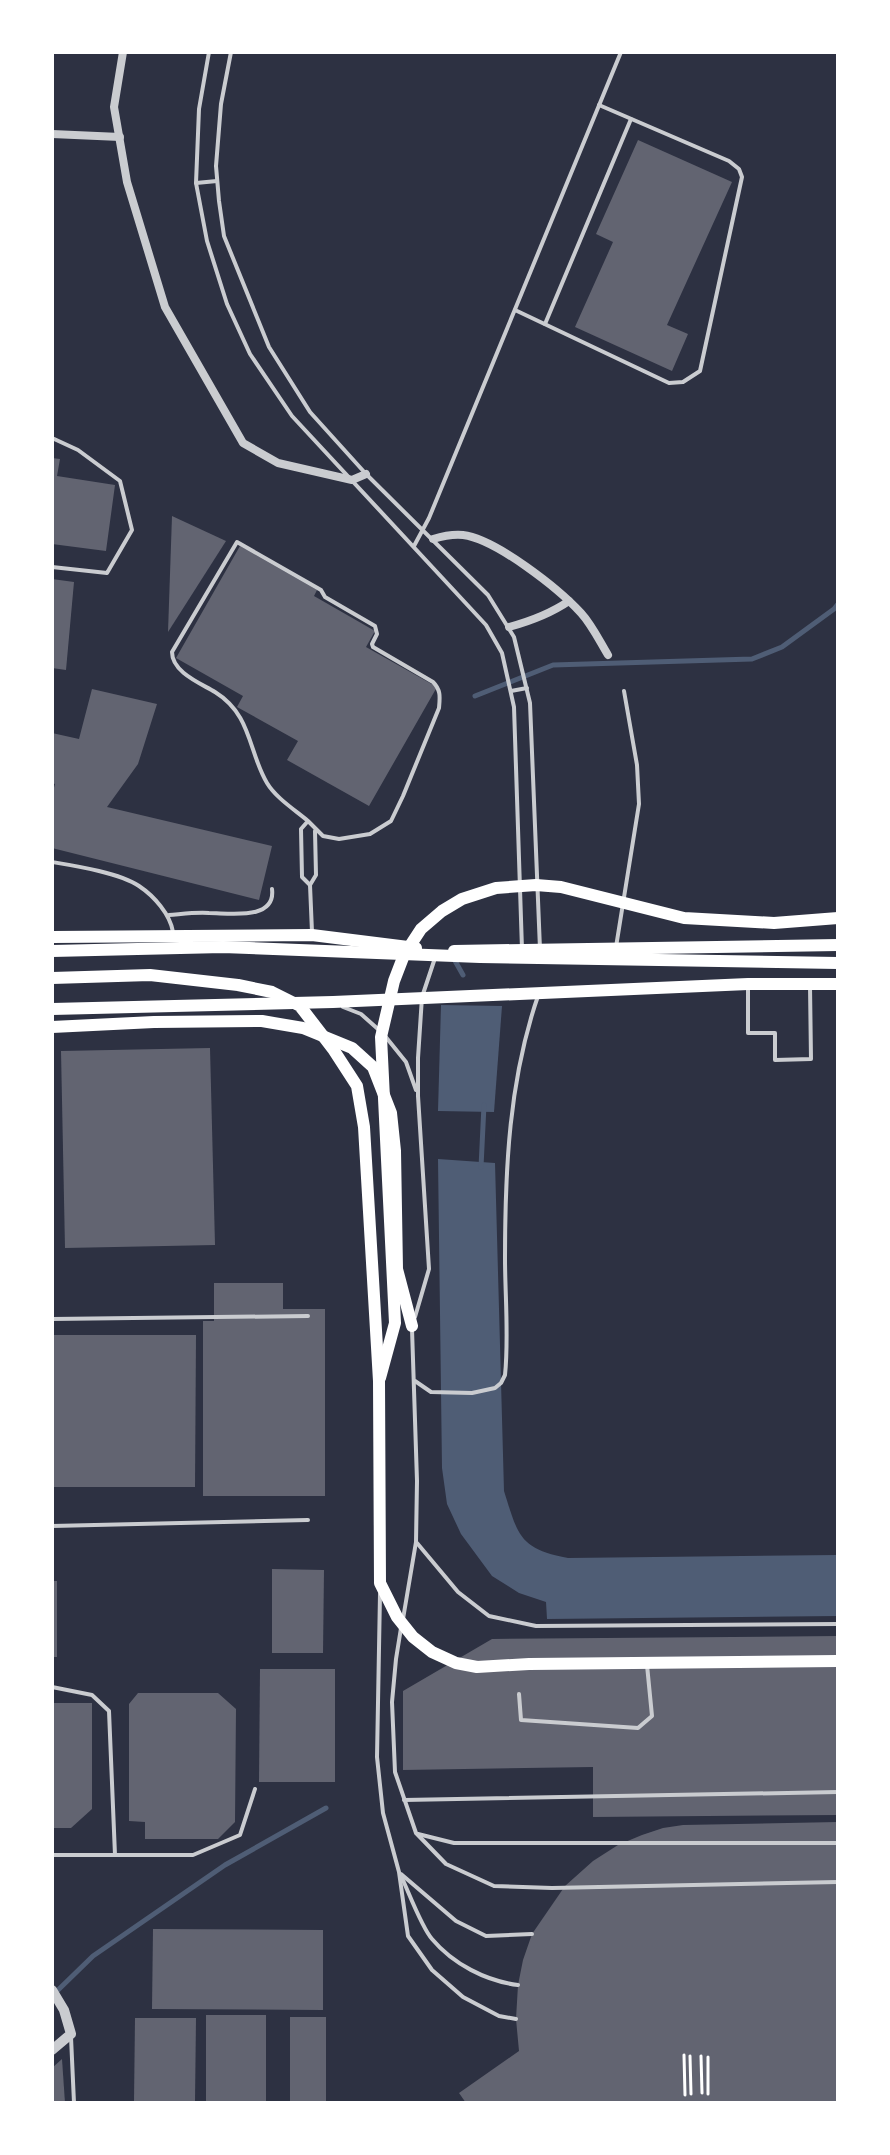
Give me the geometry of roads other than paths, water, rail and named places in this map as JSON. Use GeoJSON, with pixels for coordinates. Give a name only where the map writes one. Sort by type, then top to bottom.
{"type":"FeatureCollection","features":[{"type":"Feature","properties":{"kind":"main road"},"geometry":{"type":"LineString","coordinates":[[379,1381],[395,1323],[381,1037],[394,981],[404,955],[421,929],[462,899],[496,888],[536,885],[561,887],[684,918],[774,923],[838,918]]}},
{"type":"Feature","properties":{"kind":"main road"},"geometry":{"type":"LineString","coordinates":[[52,937],[312,935],[439,951],[838,945]]}},
{"type":"Feature","properties":{"kind":"main road"},"geometry":{"type":"LineString","coordinates":[[52,951],[223,947],[480,957],[838,963]]}},
{"type":"Feature","properties":{"kind":"main road"},"geometry":{"type":"LineString","coordinates":[[52,978],[150,975],[272,992],[300,1006],[357,1086],[364,1127],[379,1381],[380,1583],[397,1617],[413,1637],[432,1652],[456,1663],[477,1667],[838,1661]]}},
{"type":"Feature","properties":{"kind":"main road"},"geometry":{"type":"LineString","coordinates":[[52,1009],[333,1002],[748,984],[838,984]]}},
{"type":"Feature","properties":{"kind":"main road"},"geometry":{"type":"LineString","coordinates":[[52,1027],[262,1021],[303,1028],[352,1048],[373,1067],[391,1113],[395,1151],[397,1269],[412,1326]]}},
{"type":"Feature","properties":{"kind":"street"},"geometry":{"type":"LineString","coordinates":[[123,52],[114,107],[127,182],[165,307],[243,443],[278,463],[352,480],[366,474]]}},
{"type":"Feature","properties":{"kind":"street"},"geometry":{"type":"LineString","coordinates":[[52,134],[120,137]]}},
{"type":"Feature","properties":{"kind":"street"},"geometry":{"type":"LineString","coordinates":[[433,539],[445,535],[466,535],[492,546],[548,582],[584,616],[608,655]]}},
{"type":"Feature","properties":{"kind":"street"},"geometry":{"type":"LineString","coordinates":[[509,627],[531,621],[569,601]]}},
{"type":"Feature","properties":{"kind":"street"},"geometry":{"type":"LineString","coordinates":[[52,1990],[64,2010],[71,2034],[52,2050]]}},
{"type":"Feature","properties":{"kind":"lane"},"geometry":{"type":"LineString","coordinates":[[209,52],[199,109],[196,183],[207,241],[227,304],[250,354],[292,416],[486,625],[505,663],[514,707],[522,949]]}},
{"type":"Feature","properties":{"kind":"lane"},"geometry":{"type":"LineString","coordinates":[[231,52],[221,104],[216,166],[224,236],[269,347],[310,412],[366,474],[488,595],[514,637],[530,703],[540,949]]}},
{"type":"Feature","properties":{"kind":"lane"},"geometry":{"type":"LineString","coordinates":[[414,546],[621,52]]}},
{"type":"Feature","properties":{"kind":"lane"},"geometry":{"type":"LineString","coordinates":[[515,310],[669,383],[683,382],[700,371],[742,177],[739,169],[729,161],[599,105]]}},
{"type":"Feature","properties":{"kind":"lane"},"geometry":{"type":"LineString","coordinates":[[545,324],[631,119]]}},
{"type":"Feature","properties":{"kind":"lane"},"geometry":{"type":"LineString","coordinates":[[196,183],[217,181]]}},
{"type":"Feature","properties":{"kind":"lane"},"geometry":{"type":"LineString","coordinates":[[52,438],[78,450],[120,481],[132,530],[107,573],[52,567]]}},
{"type":"Feature","properties":{"kind":"lane"},"geometry":{"type":"LineString","coordinates":[[237,542],[321,590],[325,597],[375,626],[377,634],[373,647],[433,682],[439,689],[439,708],[391,821],[370,834],[339,839],[323,836],[308,821],[269,786],[257,762],[252,738],[225,698],[182,672],[172,659],[172,652],[237,542]]}},
{"type":"Feature","properties":{"kind":"lane"},"geometry":{"type":"LineString","coordinates":[[511,691],[527,688]]}},
{"type":"Feature","properties":{"kind":"lane"},"geometry":{"type":"LineString","coordinates":[[616,949],[639,804],[637,765],[624,691]]}},
{"type":"Feature","properties":{"kind":"lane"},"geometry":{"type":"LineString","coordinates":[[308,821],[301,829],[302,877],[310,885]]}},
{"type":"Feature","properties":{"kind":"lane"},"geometry":{"type":"LineString","coordinates":[[312,935],[310,885],[316,875],[315,829]]}},
{"type":"Feature","properties":{"kind":"lane"},"geometry":{"type":"LineString","coordinates":[[52,862],[85,868],[139,886],[169,915],[173,937]]}},
{"type":"Feature","properties":{"kind":"lane"},"geometry":{"type":"LineString","coordinates":[[169,915],[262,911],[273,898],[272,889]]}},
{"type":"Feature","properties":{"kind":"lane"},"geometry":{"type":"LineString","coordinates":[[439,951],[422,997],[418,1058],[429,1269],[412,1326],[416,1542],[396,1659],[392,1702],[395,1772],[416,1833],[446,1864],[494,1886],[552,1888],[838,1882]]}},
{"type":"Feature","properties":{"kind":"lane"},"geometry":{"type":"LineString","coordinates":[[748,984],[748,1033],[775,1033],[775,1060],[811,1059],[810,984]]}},
{"type":"Feature","properties":{"kind":"lane"},"geometry":{"type":"LineString","coordinates":[[413,1379],[431,1392],[472,1393],[499,1385],[505,1375],[508,1140],[518,1066],[527,1026],[540,992]]}},
{"type":"Feature","properties":{"kind":"lane"},"geometry":{"type":"LineString","coordinates":[[333,1002],[361,1014],[391,1041],[406,1062],[418,1096]]}},
{"type":"Feature","properties":{"kind":"lane"},"geometry":{"type":"LineString","coordinates":[[52,1319],[308,1316]]}},
{"type":"Feature","properties":{"kind":"lane"},"geometry":{"type":"LineString","coordinates":[[52,1526],[308,1520]]}},
{"type":"Feature","properties":{"kind":"lane"},"geometry":{"type":"LineString","coordinates":[[416,1542],[458,1592],[489,1616],[536,1626],[838,1624]]}},
{"type":"Feature","properties":{"kind":"lane"},"geometry":{"type":"LineString","coordinates":[[380,1583],[377,1757],[383,1813],[399,1872],[408,1936],[432,1970],[463,1997],[499,2016],[516,2019]]}},
{"type":"Feature","properties":{"kind":"lane"},"geometry":{"type":"LineString","coordinates":[[519,1694],[521,1720],[638,1728],[652,1716],[647,1663]]}},
{"type":"Feature","properties":{"kind":"lane"},"geometry":{"type":"LineString","coordinates":[[52,1687],[92,1695],[109,1711],[115,1855]]}},
{"type":"Feature","properties":{"kind":"lane"},"geometry":{"type":"LineString","coordinates":[[52,1855],[193,1855],[240,1835],[255,1789]]}},
{"type":"Feature","properties":{"kind":"lane"},"geometry":{"type":"LineString","coordinates":[[404,1800],[838,1792]]}},
{"type":"Feature","properties":{"kind":"lane"},"geometry":{"type":"LineString","coordinates":[[416,1833],[454,1843],[838,1843]]}},
{"type":"Feature","properties":{"kind":"lane"},"geometry":{"type":"LineString","coordinates":[[399,1872],[456,1921],[486,1936],[532,1934]]}},
{"type":"Feature","properties":{"kind":"lane"},"geometry":{"type":"LineString","coordinates":[[399,1872],[430,1938],[461,1965],[497,1982],[518,1985]]}},
{"type":"Feature","properties":{"kind":"lane"},"geometry":{"type":"LineString","coordinates":[[71,2034],[74,2103]]}},
{"type":"Feature","properties":{"kind":"water"},"geometry":{"type":"Polygon","coordinates":[[[441,1005],[502,1006],[494,1112],[438,1111],[441,1005]]]}},
{"type":"Feature","properties":{"kind":"water"},"geometry":{"type":"Polygon","coordinates":[[[438,1159],[495,1163],[504,1491],[523,1538],[539,1550],[568,1558],[838,1555],[838,1616],[547,1619],[546,1602],[519,1593],[492,1576],[461,1534],[447,1504],[442,1468],[438,1159]]]}},
{"type":"Feature","properties":{"kind":"waterway"},"geometry":{"type":"LineString","coordinates":[[475,696],[553,665],[752,659],[782,647],[838,604]]}},
{"type":"Feature","properties":{"kind":"waterway"},"geometry":{"type":"LineString","coordinates":[[454,959],[463,975]]}},
{"type":"Feature","properties":{"kind":"waterway"},"geometry":{"type":"LineString","coordinates":[[481,1167],[484,1105]]}},
{"type":"Feature","properties":{"kind":"waterway"},"geometry":{"type":"LineString","coordinates":[[56,1992],[93,1956],[225,1865],[326,1808]]}}]}
